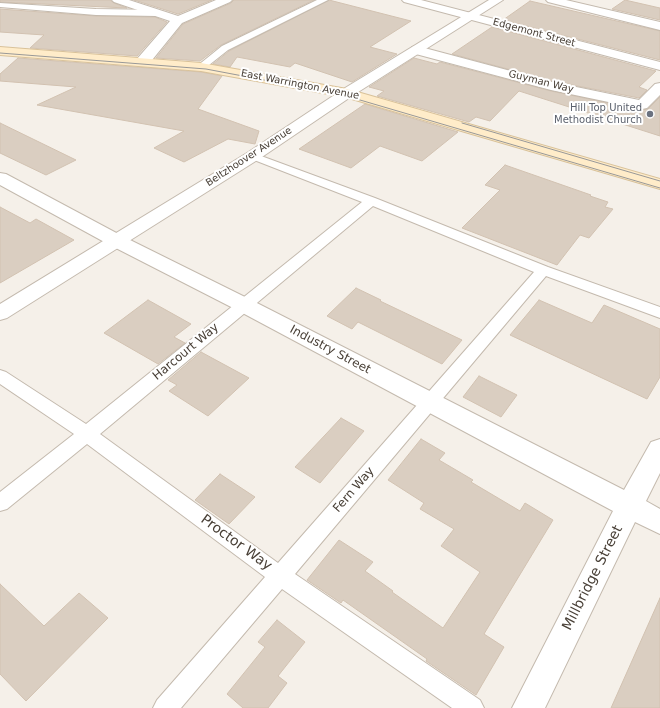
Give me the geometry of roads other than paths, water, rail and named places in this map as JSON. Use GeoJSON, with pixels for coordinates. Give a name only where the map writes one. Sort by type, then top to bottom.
{"type":"FeatureCollection","features":[{"type":"Feature","properties":{"kind":"main road","name":"East Warrington Avenue"},"geometry":{"type":"LineString","coordinates":[[0,51],[201,67],[347,93],[660,184]]}},
{"type":"Feature","properties":{"kind":"street"},"geometry":{"type":"LineString","coordinates":[[118,0],[178,20]]}},
{"type":"Feature","properties":{"kind":"street"},"geometry":{"type":"LineString","coordinates":[[143,62],[178,20],[226,0]]}},
{"type":"Feature","properties":{"kind":"street","name":"Edgemont Street"},"geometry":{"type":"LineString","coordinates":[[408,0],[660,66]]}},
{"type":"Feature","properties":{"kind":"street","name":"Beltzhoover Avenue"},"geometry":{"type":"LineString","coordinates":[[0,313],[115,240],[253,156],[347,93],[496,0]]}},
{"type":"Feature","properties":{"kind":"street"},"geometry":{"type":"LineString","coordinates":[[552,0],[660,26]]}},
{"type":"Feature","properties":{"kind":"street"},"geometry":{"type":"LineString","coordinates":[[602,12],[613,4]]}},
{"type":"Feature","properties":{"kind":"street","name":"Guyman Way"},"geometry":{"type":"LineString","coordinates":[[417,50],[551,86],[642,105],[660,88]]}},
{"type":"Feature","properties":{"kind":"street","name":"Industry Street"},"geometry":{"type":"LineString","coordinates":[[0,178],[115,240],[244,305],[660,522]]}},
{"type":"Feature","properties":{"kind":"street","name":"Millbridge Street"},"geometry":{"type":"LineString","coordinates":[[528,708],[629,507],[660,449]]}},
{"type":"Feature","properties":{"kind":"lane"},"geometry":{"type":"LineString","coordinates":[[201,67],[225,48],[324,0]]}},
{"type":"Feature","properties":{"kind":"lane"},"geometry":{"type":"LineString","coordinates":[[0,5],[96,12],[157,14]]}},
{"type":"Feature","properties":{"kind":"lane"},"geometry":{"type":"LineString","coordinates":[[253,156],[371,200],[543,270],[660,313]]}},
{"type":"Feature","properties":{"kind":"lane","name":"Harcourt Way"},"geometry":{"type":"LineString","coordinates":[[0,503],[87,434],[371,200]]}},
{"type":"Feature","properties":{"kind":"lane","name":"Fern Way"},"geometry":{"type":"LineString","coordinates":[[165,708],[543,270]]}},
{"type":"Feature","properties":{"kind":"lane","name":"Proctor Way"},"geometry":{"type":"LineString","coordinates":[[0,376],[87,434],[280,576],[472,708]]}},
{"type":"Feature","properties":{"kind":"tram line"},"geometry":{"type":"LineString","coordinates":[[0,53],[206,69],[343,95],[660,188]]}},
{"type":"Feature","properties":{"kind":"tram line"},"geometry":{"type":"LineString","coordinates":[[462,123],[660,181]]}},
{"type":"Feature","properties":{"kind":"place","name":"Hill Top United Methodist Church"},"geometry":{"type":"Point","coordinates":[650,114]}}]}
